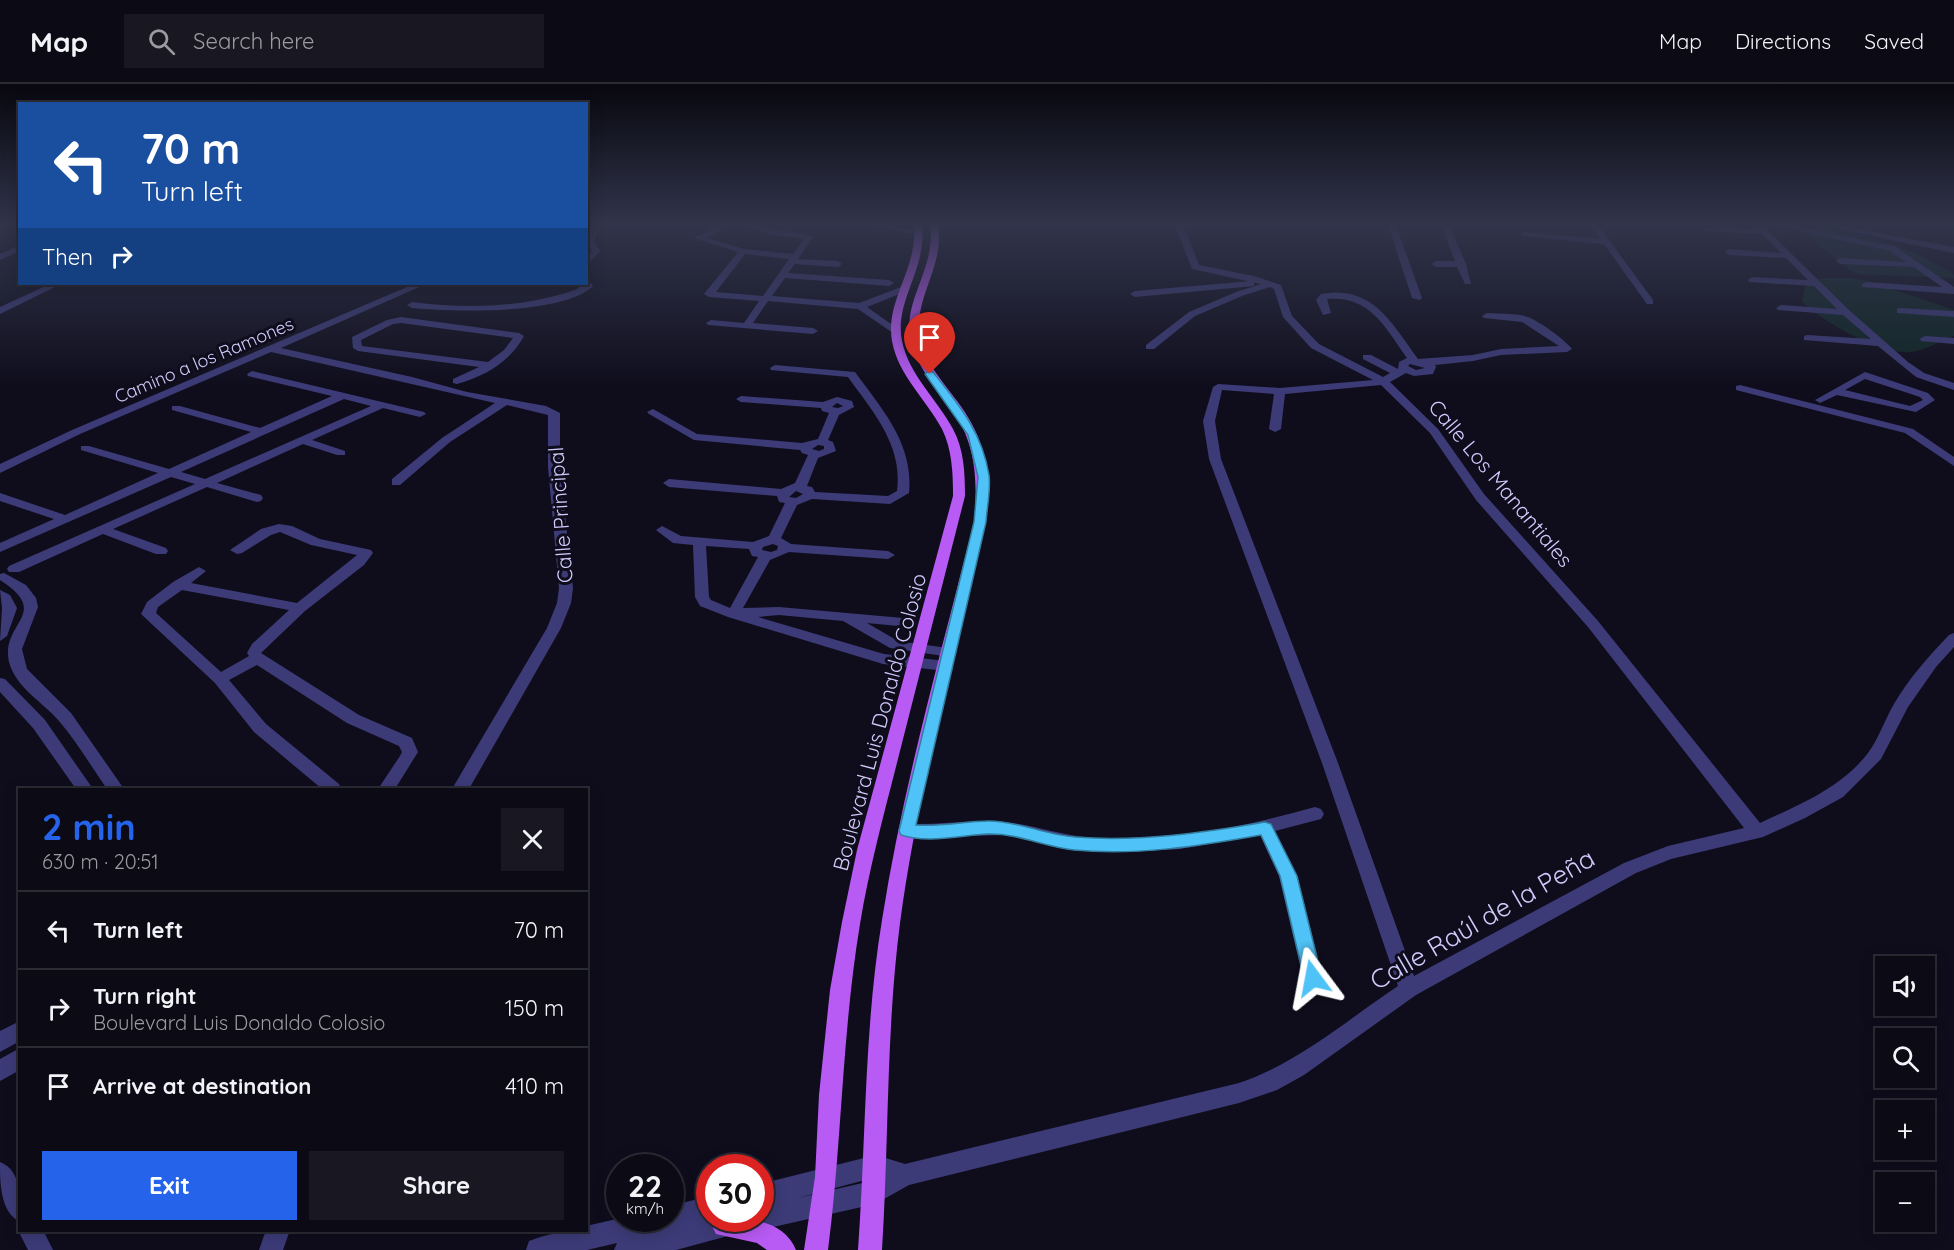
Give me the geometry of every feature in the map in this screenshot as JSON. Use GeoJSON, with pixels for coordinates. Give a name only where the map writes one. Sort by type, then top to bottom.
{"type":"FeatureCollection","features":[{"type":"Feature","properties":{"kind":"main road","name":"Boulevard Luis Donaldo Colosio"},"geometry":{"type":"LineString","coordinates":[[816,1250],[826,1177],[838,1002],[851,922],[866,850],[959,496],[956,452],[948,430],[899,353],[895,319],[896,286],[902,279]]}},
{"type":"Feature","properties":{"kind":"main road"},"geometry":{"type":"LineString","coordinates":[[870,1250],[875,1192],[881,1012],[891,922],[907,831],[980,522],[984,477],[973,435],[930,374],[915,336],[916,309],[926,279]]}},
{"type":"Feature","properties":{"kind":"main road"},"geometry":{"type":"LineString","coordinates":[[760,1232],[779,1244],[784,1250]]}},
{"type":"Feature","properties":{"kind":"street"},"geometry":{"type":"LineString","coordinates":[[720,279],[708,294],[860,306],[896,331]]}},
{"type":"Feature","properties":{"kind":"street"},"geometry":{"type":"LineString","coordinates":[[747,325],[779,279]]}},
{"type":"Feature","properties":{"kind":"street"},"geometry":{"type":"LineString","coordinates":[[828,279],[896,286]]}},
{"type":"Feature","properties":{"kind":"street"},"geometry":{"type":"LineString","coordinates":[[1252,279],[1269,283]]}},
{"type":"Feature","properties":{"kind":"street"},"geometry":{"type":"LineString","coordinates":[[1411,279],[1417,298]]}},
{"type":"Feature","properties":{"kind":"street"},"geometry":{"type":"LineString","coordinates":[[1633,279],[1650,302]]}},
{"type":"Feature","properties":{"kind":"street"},"geometry":{"type":"LineString","coordinates":[[1811,279],[1904,364],[1931,380],[1954,387]]}},
{"type":"Feature","properties":{"kind":"street"},"geometry":{"type":"LineString","coordinates":[[1938,279],[1953,290]]}},
{"type":"Feature","properties":{"kind":"street"},"geometry":{"type":"LineString","coordinates":[[1752,280],[1816,284]]}},
{"type":"Feature","properties":{"kind":"street"},"geometry":{"type":"LineString","coordinates":[[1135,294],[1269,283]]}},
{"type":"Feature","properties":{"kind":"street"},"geometry":{"type":"LineString","coordinates":[[1150,347],[1192,314],[1269,283]]}},
{"type":"Feature","properties":{"kind":"street","name":"Calle Los Manantiales"},"geometry":{"type":"LineString","coordinates":[[1269,283],[1280,291],[1288,316],[1314,346],[1383,381],[1434,431],[1480,497],[1593,624],[1712,772],[1756,832]]}},
{"type":"Feature","properties":{"kind":"street"},"geometry":{"type":"LineString","coordinates":[[0,311],[54,285]]}},
{"type":"Feature","properties":{"kind":"street","name":"Camino a los Ramones"},"geometry":{"type":"LineString","coordinates":[[0,469],[76,432],[419,285]]}},
{"type":"Feature","properties":{"kind":"street"},"geometry":{"type":"LineString","coordinates":[[412,305],[466,309],[547,300],[579,294],[588,285]]}},
{"type":"Feature","properties":{"kind":"street"},"geometry":{"type":"LineString","coordinates":[[1866,285],[1953,290]]}},
{"type":"Feature","properties":{"kind":"street"},"geometry":{"type":"LineString","coordinates":[[860,306],[896,286]]}},
{"type":"Feature","properties":{"kind":"street"},"geometry":{"type":"LineString","coordinates":[[1326,313],[1321,300],[1324,296],[1350,296],[1367,302],[1375,307],[1419,362],[1431,368],[1429,372],[1420,374],[1401,371],[1367,357]]}},
{"type":"Feature","properties":{"kind":"street"},"geometry":{"type":"LineString","coordinates":[[1781,308],[1846,312]]}},
{"type":"Feature","properties":{"kind":"street"},"geometry":{"type":"LineString","coordinates":[[1900,311],[1954,314]]}},
{"type":"Feature","properties":{"kind":"street"},"geometry":{"type":"LineString","coordinates":[[1409,989],[1358,839],[1211,444],[1209,421],[1218,387],[1280,391],[1383,381],[1401,371],[1405,362],[1473,358],[1501,352],[1567,349],[1524,319],[1487,316]]}},
{"type":"Feature","properties":{"kind":"street"},"geometry":{"type":"LineString","coordinates":[[457,381],[492,366],[501,361],[519,336],[394,321],[356,339],[358,348],[492,366]]}},
{"type":"Feature","properties":{"kind":"street"},"geometry":{"type":"LineString","coordinates":[[711,322],[813,332]]}},
{"type":"Feature","properties":{"kind":"street"},"geometry":{"type":"LineString","coordinates":[[1807,338],[1879,343]]}},
{"type":"Feature","properties":{"kind":"street"},"geometry":{"type":"LineString","coordinates":[[1925,339],[1954,341]]}},
{"type":"Feature","properties":{"kind":"street","name":"Calle Principal"},"geometry":{"type":"LineString","coordinates":[[272,349],[466,395],[546,409],[554,413],[556,417],[554,467],[566,588],[564,603],[554,628],[461,788]]}},
{"type":"Feature","properties":{"kind":"street"},"geometry":{"type":"LineString","coordinates":[[389,375],[415,356]]}},
{"type":"Feature","properties":{"kind":"street"},"geometry":{"type":"LineString","coordinates":[[389,375],[427,358]]}},
{"type":"Feature","properties":{"kind":"street"},"geometry":{"type":"LineString","coordinates":[[774,538],[789,488],[890,500],[903,493],[904,474],[893,434],[846,387],[775,368]]}},
{"type":"Feature","properties":{"kind":"street"},"geometry":{"type":"LineString","coordinates":[[252,374],[420,414]]}},
{"type":"Feature","properties":{"kind":"street"},"geometry":{"type":"LineString","coordinates":[[1820,400],[1836,391],[1865,375],[1924,395],[1930,400],[1916,409],[1910,409],[1836,391]]}},
{"type":"Feature","properties":{"kind":"street"},"geometry":{"type":"LineString","coordinates":[[1907,389],[1931,380]]}},
{"type":"Feature","properties":{"kind":"street"},"geometry":{"type":"LineString","coordinates":[[741,399],[844,411],[849,407],[846,387]]}},
{"type":"Feature","properties":{"kind":"street"},"geometry":{"type":"LineString","coordinates":[[1740,388],[1909,431],[1954,462]]}},
{"type":"Feature","properties":{"kind":"street"},"geometry":{"type":"LineString","coordinates":[[1275,429],[1280,391]]}},
{"type":"Feature","properties":{"kind":"street"},"geometry":{"type":"LineString","coordinates":[[0,548],[342,396]]}},
{"type":"Feature","properties":{"kind":"street"},"geometry":{"type":"LineString","coordinates":[[396,482],[446,440],[505,402]]}},
{"type":"Feature","properties":{"kind":"street"},"geometry":{"type":"LineString","coordinates":[[6,575],[381,405]]}},
{"type":"Feature","properties":{"kind":"street"},"geometry":{"type":"LineString","coordinates":[[176,408],[262,432]]}},
{"type":"Feature","properties":{"kind":"street"},"geometry":{"type":"LineString","coordinates":[[653,412],[694,437],[810,451],[830,451],[831,446],[822,442],[830,408]]}},
{"type":"Feature","properties":{"kind":"street"},"geometry":{"type":"LineString","coordinates":[[302,440],[341,453]]}},
{"type":"Feature","properties":{"kind":"street"},"geometry":{"type":"LineString","coordinates":[[86,448],[256,498]]}},
{"type":"Feature","properties":{"kind":"street"},"geometry":{"type":"LineString","coordinates":[[805,491],[810,451]]}},
{"type":"Feature","properties":{"kind":"street"},"geometry":{"type":"LineString","coordinates":[[669,483],[787,498]]}},
{"type":"Feature","properties":{"kind":"street"},"geometry":{"type":"LineString","coordinates":[[0,497],[65,519]]}},
{"type":"Feature","properties":{"kind":"street"},"geometry":{"type":"LineString","coordinates":[[237,550],[266,532],[279,528],[287,529],[316,542],[366,553],[359,562],[300,608],[257,646],[254,654],[353,720],[406,742],[410,752],[408,758],[387,788]]}},
{"type":"Feature","properties":{"kind":"street"},"geometry":{"type":"LineString","coordinates":[[103,530],[161,551]]}},
{"type":"Feature","properties":{"kind":"street"},"geometry":{"type":"LineString","coordinates":[[662,530],[673,538],[778,554],[785,548],[888,555]]}},
{"type":"Feature","properties":{"kind":"street"},"geometry":{"type":"LineString","coordinates":[[733,614],[761,551],[761,542],[774,538],[783,542],[785,548]]}},
{"type":"Feature","properties":{"kind":"street"},"geometry":{"type":"LineString","coordinates":[[699,542],[703,600],[733,614],[883,659],[918,656],[948,659]]}},
{"type":"Feature","properties":{"kind":"street"},"geometry":{"type":"LineString","coordinates":[[0,553],[12,555],[17,561],[6,575]]}},
{"type":"Feature","properties":{"kind":"street"},"geometry":{"type":"LineString","coordinates":[[199,571],[152,605],[148,614],[220,680],[260,728],[332,788]]}},
{"type":"Feature","properties":{"kind":"street"},"geometry":{"type":"LineString","coordinates":[[6,575],[29,593],[30,610],[16,643],[15,659],[20,671],[64,717],[115,788]]}},
{"type":"Feature","properties":{"kind":"street"},"geometry":{"type":"LineString","coordinates":[[178,585],[300,608]]}},
{"type":"Feature","properties":{"kind":"street"},"geometry":{"type":"LineString","coordinates":[[0,594],[10,604],[9,615],[0,634]]}},
{"type":"Feature","properties":{"kind":"street"},"geometry":{"type":"LineString","coordinates":[[733,614],[779,611],[898,621]]}},
{"type":"Feature","properties":{"kind":"street"},"geometry":{"type":"LineString","coordinates":[[846,618],[918,656]]}},
{"type":"Feature","properties":{"kind":"street"},"geometry":{"type":"LineString","coordinates":[[0,634],[25,623]]}},
{"type":"Feature","properties":{"kind":"street","name":"Calle Raúl de la Peña"},"geometry":{"type":"LineString","coordinates":[[774,1215],[875,1192],[905,1175],[1239,1093],[1269,1083],[1296,1068],[1409,989],[1630,868],[1668,853],[1756,832],[1799,813],[1837,792],[1860,772],[1875,754],[1901,705],[1930,663],[1954,638]]}},
{"type":"Feature","properties":{"kind":"street"},"geometry":{"type":"LineString","coordinates":[[220,680],[258,658]]}},
{"type":"Feature","properties":{"kind":"street"},"geometry":{"type":"LineString","coordinates":[[0,683],[39,724],[84,788]]}},
{"type":"Feature","properties":{"kind":"street"},"geometry":{"type":"LineString","coordinates":[[56,749],[79,738]]}},
{"type":"Feature","properties":{"kind":"street"},"geometry":{"type":"LineString","coordinates":[[907,831],[940,833],[990,828],[1099,846],[1201,839],[1265,828],[1315,814]]}},
{"type":"Feature","properties":{"kind":"street"},"geometry":{"type":"LineString","coordinates":[[1265,828],[1288,876],[1313,978]]}},
{"type":"Feature","properties":{"kind":"street"},"geometry":{"type":"LineString","coordinates":[[0,1042],[18,1031]]}},
{"type":"Feature","properties":{"kind":"street"},"geometry":{"type":"LineString","coordinates":[[774,1192],[876,1166],[905,1175]]}},
{"type":"Feature","properties":{"kind":"street"},"geometry":{"type":"LineString","coordinates":[[0,1173],[18,1206]]}},
{"type":"Feature","properties":{"kind":"street"},"geometry":{"type":"LineString","coordinates":[[626,1250],[696,1225]]}},
{"type":"Feature","properties":{"kind":"street"},"geometry":{"type":"LineString","coordinates":[[31,1232],[41,1250]]}},
{"type":"Feature","properties":{"kind":"street"},"geometry":{"type":"LineString","coordinates":[[271,1250],[277,1232]]}},
{"type":"Feature","properties":{"kind":"street"},"geometry":{"type":"LineString","coordinates":[[538,1250],[612,1232]]}},
{"type":"Feature","properties":{"kind":"green space"},"geometry":{"type":"Polygon","coordinates":[[[1817,279],[1859,279],[1954,310],[1954,336],[1927,348],[1910,352],[1884,348],[1852,335],[1810,309],[1802,301],[1806,282],[1817,279]]]}},
{"type":"Feature","properties":{"kind":"route"},"geometry":{"type":"LineString","coordinates":[[930,374],[973,435],[981,458],[984,477],[980,522],[907,831],[940,833],[990,828],[1007,829],[1070,843],[1099,846],[1201,839],[1265,828],[1288,876],[1313,978]]}}]}
